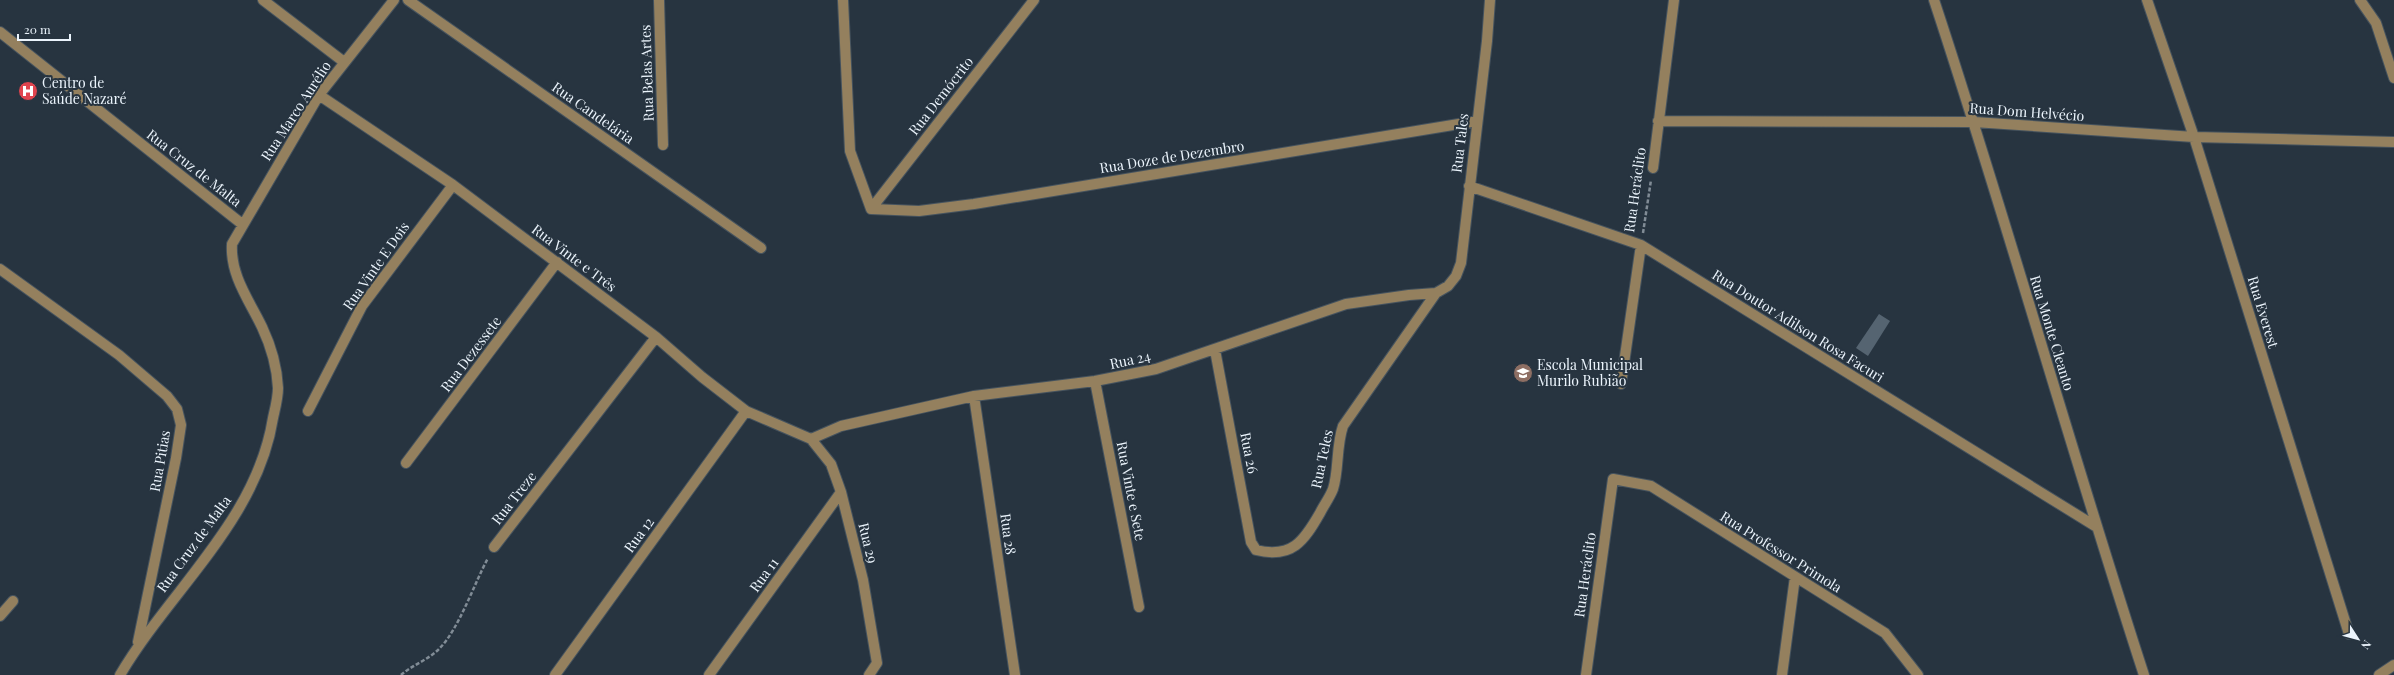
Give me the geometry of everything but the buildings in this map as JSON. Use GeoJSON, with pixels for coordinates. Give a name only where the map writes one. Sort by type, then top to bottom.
{"type":"FeatureCollection","features":[{"type":"Feature","properties":{"kind":"street"},"geometry":{"type":"LineString","coordinates":[[263,0],[344,62]]}},
{"type":"Feature","properties":{"kind":"street","name":"Rua Marco Aurélio"},"geometry":{"type":"LineString","coordinates":[[242,224],[319,96],[344,62],[394,0]]}},
{"type":"Feature","properties":{"kind":"street","name":"Rua Candelária"},"geometry":{"type":"LineString","coordinates":[[408,0],[762,248]]}},
{"type":"Feature","properties":{"kind":"street","name":"Rua Belas Artes"},"geometry":{"type":"LineString","coordinates":[[659,0],[663,145]]}},
{"type":"Feature","properties":{"kind":"street"},"geometry":{"type":"LineString","coordinates":[[843,0],[850,151],[871,209]]}},
{"type":"Feature","properties":{"kind":"street","name":"Rua Demócrito"},"geometry":{"type":"LineString","coordinates":[[871,209],[1034,0]]}},
{"type":"Feature","properties":{"kind":"street","name":"Rua Tales"},"geometry":{"type":"LineString","coordinates":[[1436,294],[1448,286],[1456,276],[1461,263],[1487,41],[1490,0]]}},
{"type":"Feature","properties":{"kind":"street","name":"Rua Heráclito"},"geometry":{"type":"LineString","coordinates":[[1653,168],[1674,0]]}},
{"type":"Feature","properties":{"kind":"street","name":"Rua Monte Cleanto"},"geometry":{"type":"LineString","coordinates":[[1934,0],[1974,122],[2095,526],[2144,675]]}},
{"type":"Feature","properties":{"kind":"street","name":"Rua Everest"},"geometry":{"type":"LineString","coordinates":[[2146,0],[2194,137],[2349,634]]}},
{"type":"Feature","properties":{"kind":"street"},"geometry":{"type":"LineString","coordinates":[[2360,0],[2376,23],[2394,78]]}},
{"type":"Feature","properties":{"kind":"street","name":"Rua Cruz de Malta"},"geometry":{"type":"LineString","coordinates":[[0,32],[242,224],[232,244],[231,259],[238,281],[262,329],[273,356],[278,390],[271,432],[255,479],[229,525],[137,646]]}},
{"type":"Feature","properties":{"kind":"street","name":"Rua Vinte e Três"},"geometry":{"type":"LineString","coordinates":[[319,96],[453,185],[656,337],[702,377],[746,411],[811,439]]}},
{"type":"Feature","properties":{"kind":"street","name":"Rua Doze de Dezembro"},"geometry":{"type":"LineString","coordinates":[[871,209],[919,211],[974,204],[1477,121]]}},
{"type":"Feature","properties":{"kind":"street","name":"Rua Dom Helvécio"},"geometry":{"type":"LineString","coordinates":[[1658,121],[1974,122],[2194,137],[2394,142]]}},
{"type":"Feature","properties":{"kind":"street","name":"Rua Vinte E Dois"},"geometry":{"type":"LineString","coordinates":[[308,411],[362,306],[453,185]]}},
{"type":"Feature","properties":{"kind":"street","name":"Rua Doutor Adilson Rosa Facuri"},"geometry":{"type":"LineString","coordinates":[[1469,186],[1641,245],[2095,526]]}},
{"type":"Feature","properties":{"kind":"street","name":"Rua Heráclito"},"geometry":{"type":"LineString","coordinates":[[1621,384],[1641,245]]}},
{"type":"Feature","properties":{"kind":"street","name":"Rua Dezessete"},"geometry":{"type":"LineString","coordinates":[[406,463],[557,262]]}},
{"type":"Feature","properties":{"kind":"street","name":"Rua Pitias"},"geometry":{"type":"LineString","coordinates":[[0,269],[119,354],[167,396],[177,409],[181,425],[176,458],[137,646]]}},
{"type":"Feature","properties":{"kind":"street","name":"Rua 24"},"geometry":{"type":"LineString","coordinates":[[811,439],[841,426],[974,396],[1095,381],[1156,369],[1346,304],[1409,295],[1436,294]]}},
{"type":"Feature","properties":{"kind":"street","name":"Rua Teles"},"geometry":{"type":"LineString","coordinates":[[1267,552],[1293,548],[1308,535],[1333,488],[1339,440],[1343,426],[1436,294]]}},
{"type":"Feature","properties":{"kind":"street","name":"Rua Treze"},"geometry":{"type":"LineString","coordinates":[[494,547],[656,337]]}},
{"type":"Feature","properties":{"kind":"street","name":"Rua 26"},"geometry":{"type":"LineString","coordinates":[[1215,350],[1251,542],[1256,550],[1267,552]]}},
{"type":"Feature","properties":{"kind":"street","name":"Rua Vinte e Sete"},"geometry":{"type":"LineString","coordinates":[[1095,381],[1139,607]]}},
{"type":"Feature","properties":{"kind":"street","name":"Rua 28"},"geometry":{"type":"LineString","coordinates":[[974,396],[1015,675]]}},
{"type":"Feature","properties":{"kind":"street","name":"Rua 12"},"geometry":{"type":"LineString","coordinates":[[555,675],[746,411]]}},
{"type":"Feature","properties":{"kind":"street","name":"Rua 29"},"geometry":{"type":"LineString","coordinates":[[811,439],[831,464],[841,492],[863,580],[878,663],[869,675]]}},
{"type":"Feature","properties":{"kind":"street","name":"Rua Heráclito"},"geometry":{"type":"LineString","coordinates":[[1586,675],[1613,479]]}},
{"type":"Feature","properties":{"kind":"street","name":"Rua Professor Primola"},"geometry":{"type":"LineString","coordinates":[[1613,479],[1651,486],[1885,633],[1918,675]]}},
{"type":"Feature","properties":{"kind":"street","name":"Rua 11"},"geometry":{"type":"LineString","coordinates":[[709,675],[841,492]]}},
{"type":"Feature","properties":{"kind":"street"},"geometry":{"type":"LineString","coordinates":[[1782,675],[1795,577]]}},
{"type":"Feature","properties":{"kind":"street"},"geometry":{"type":"LineString","coordinates":[[0,616],[12,601]]}},
{"type":"Feature","properties":{"kind":"street"},"geometry":{"type":"LineString","coordinates":[[120,675],[137,646]]}},
{"type":"Feature","properties":{"kind":"street"},"geometry":{"type":"LineString","coordinates":[[2379,675],[2393,667]]}},
{"type":"Feature","properties":{"kind":"path","name":"Rua Heráclito"},"geometry":{"type":"LineString","coordinates":[[1641,245],[1653,168]]}},
{"type":"Feature","properties":{"kind":"path","name":"Rua Treze"},"geometry":{"type":"LineString","coordinates":[[401,675],[410,667],[438,650],[450,635],[494,547]]}},
{"type":"Feature","properties":{"kind":"place","name":"Centro de Saúde Nazaré"},"geometry":{"type":"Point","coordinates":[28,91]}},
{"type":"Feature","properties":{"kind":"place","name":"Escola Municipal Murilo Rubião"},"geometry":{"type":"Point","coordinates":[1523,373]}}]}
